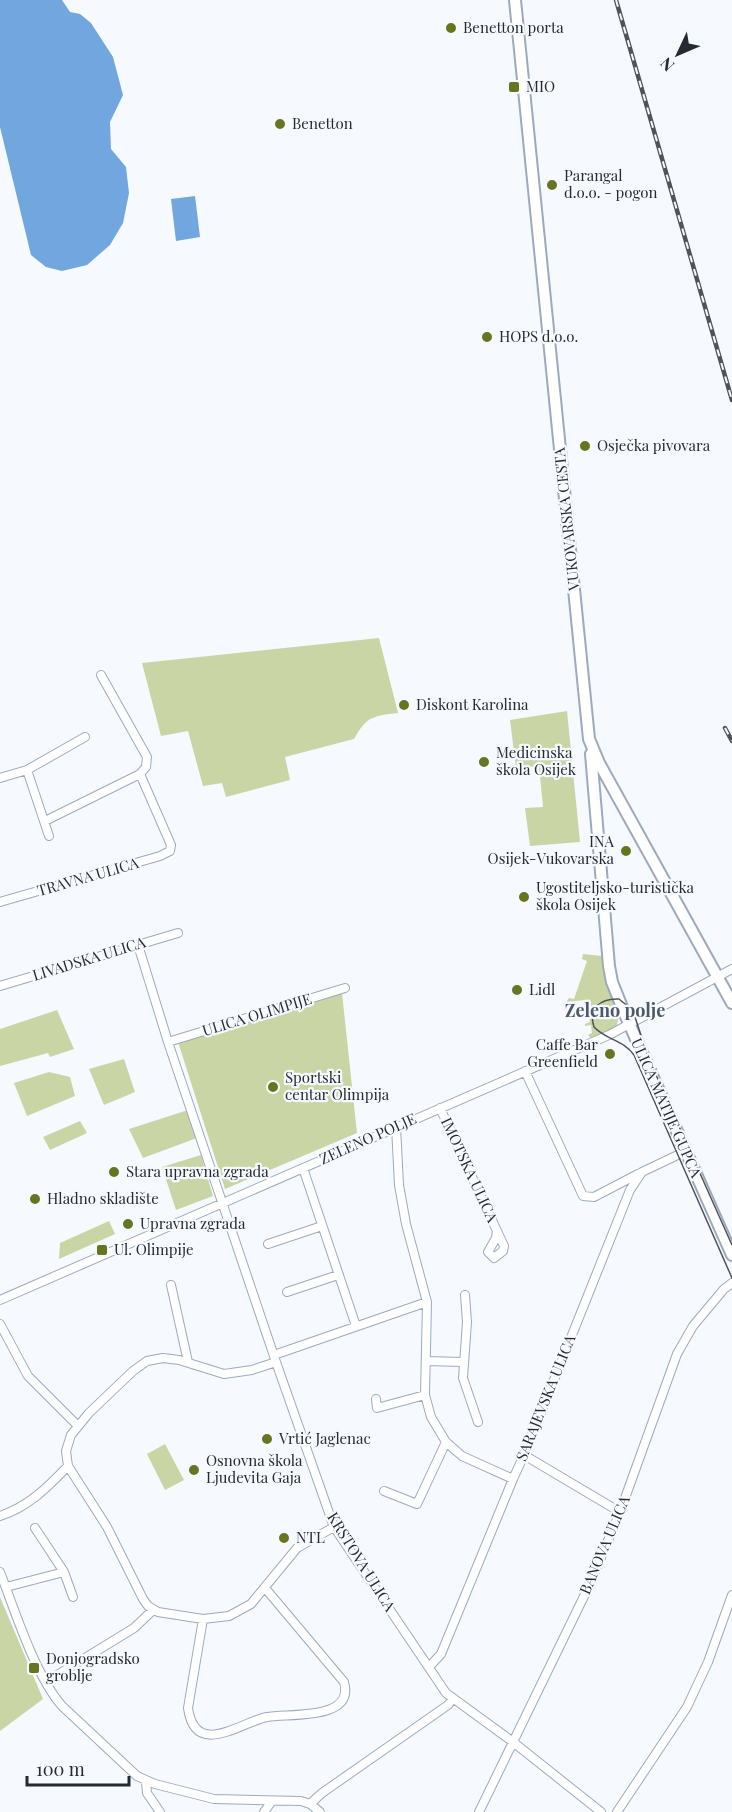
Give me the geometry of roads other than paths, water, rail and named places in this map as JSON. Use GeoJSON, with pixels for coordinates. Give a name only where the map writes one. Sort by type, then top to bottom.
{"type":"FeatureCollection","features":[{"type":"Feature","properties":{"kind":"main road","name":"VUKOVARSKA CESTA"},"geometry":{"type":"LineString","coordinates":[[515,0],[590,743],[732,1003]]}},
{"type":"Feature","properties":{"kind":"main road","name":"ULICA MATIJE GUPCA"},"geometry":{"type":"LineString","coordinates":[[590,743],[610,970],[629,1025],[732,1255]]}},
{"type":"Feature","properties":{"kind":"street"},"geometry":{"type":"LineString","coordinates":[[45,821],[140,774],[146,767],[147,757],[101,675]]}},
{"type":"Feature","properties":{"kind":"street"},"geometry":{"type":"LineString","coordinates":[[0,778],[27,770],[85,737]]}},
{"type":"Feature","properties":{"kind":"street"},"geometry":{"type":"LineString","coordinates":[[27,770],[49,836]]}},
{"type":"Feature","properties":{"kind":"street","name":"TRAVNA ULICA"},"geometry":{"type":"LineString","coordinates":[[0,902],[160,856],[170,851],[171,845],[140,774]]}},
{"type":"Feature","properties":{"kind":"street","name":"LIVADSKA ULICA"},"geometry":{"type":"LineString","coordinates":[[0,986],[178,933]]}},
{"type":"Feature","properties":{"kind":"street"},"geometry":{"type":"LineString","coordinates":[[138,945],[168,1042],[223,1202]]}},
{"type":"Feature","properties":{"kind":"street","name":"ZELENO POLJE"},"geometry":{"type":"LineString","coordinates":[[0,1300],[629,1025],[732,969]]}},
{"type":"Feature","properties":{"kind":"street","name":"ULICA OLIMPIJE"},"geometry":{"type":"LineString","coordinates":[[168,1042],[345,988]]}},
{"type":"Feature","properties":{"kind":"street"},"geometry":{"type":"LineString","coordinates":[[525,1071],[581,1193],[586,1197],[594,1197],[686,1151]]}},
{"type":"Feature","properties":{"kind":"street","name":"IMOTSKA ULICA"},"geometry":{"type":"LineString","coordinates":[[440,1108],[497,1231]]}},
{"type":"Feature","properties":{"kind":"street"},"geometry":{"type":"LineString","coordinates":[[396,1127],[401,1195],[406,1224],[427,1302],[425,1395],[431,1417],[446,1443],[462,1456],[513,1479]]}},
{"type":"Feature","properties":{"kind":"street"},"geometry":{"type":"LineString","coordinates":[[303,1168],[356,1326]]}},
{"type":"Feature","properties":{"kind":"street","name":"SARAJEVSKA ULICA"},"geometry":{"type":"LineString","coordinates":[[429,1667],[441,1654],[630,1190],[642,1172]]}},
{"type":"Feature","properties":{"kind":"street","name":"KRSTOVA ULICA"},"geometry":{"type":"LineString","coordinates":[[223,1202],[334,1527],[442,1687],[453,1698],[601,1812]]}},
{"type":"Feature","properties":{"kind":"street"},"geometry":{"type":"LineString","coordinates":[[268,1244],[322,1226]]}},
{"type":"Feature","properties":{"kind":"street"},"geometry":{"type":"LineString","coordinates":[[287,1292],[338,1275]]}},
{"type":"Feature","properties":{"kind":"street","name":"BANOVA ULICA"},"geometry":{"type":"LineString","coordinates":[[479,1812],[588,1588],[620,1512],[677,1354],[699,1319],[724,1289],[732,1283]]}},
{"type":"Feature","properties":{"kind":"street"},"geometry":{"type":"LineString","coordinates":[[171,1285],[188,1362]]}},
{"type":"Feature","properties":{"kind":"street"},"geometry":{"type":"LineString","coordinates":[[465,1295],[467,1322],[463,1378],[478,1422]]}},
{"type":"Feature","properties":{"kind":"street"},"geometry":{"type":"LineString","coordinates":[[334,1527],[297,1548],[266,1588],[239,1612],[216,1619],[204,1619],[153,1610],[142,1599],[107,1527],[68,1466],[66,1451],[68,1442],[78,1426],[133,1371],[147,1361],[163,1358],[188,1362],[224,1374],[252,1370],[275,1358],[356,1326],[427,1302]]}},
{"type":"Feature","properties":{"kind":"street"},"geometry":{"type":"LineString","coordinates":[[0,1324],[28,1376],[78,1426]]}},
{"type":"Feature","properties":{"kind":"street"},"geometry":{"type":"LineString","coordinates":[[426,1362],[463,1362]]}},
{"type":"Feature","properties":{"kind":"street"},"geometry":{"type":"LineString","coordinates":[[376,1399],[377,1408],[425,1395]]}},
{"type":"Feature","properties":{"kind":"street"},"geometry":{"type":"LineString","coordinates":[[384,1491],[417,1504],[446,1443]]}},
{"type":"Feature","properties":{"kind":"street"},"geometry":{"type":"LineString","coordinates":[[524,1455],[620,1512]]}},
{"type":"Feature","properties":{"kind":"street"},"geometry":{"type":"LineString","coordinates":[[0,1516],[20,1508],[33,1499],[68,1466]]}},
{"type":"Feature","properties":{"kind":"street"},"geometry":{"type":"LineString","coordinates":[[35,1528],[64,1572],[74,1597]]}},
{"type":"Feature","properties":{"kind":"street"},"geometry":{"type":"LineString","coordinates":[[0,1572],[46,1682],[62,1706],[130,1770],[146,1782],[214,1799],[300,1801],[310,1804],[320,1812]]}},
{"type":"Feature","properties":{"kind":"street"},"geometry":{"type":"LineString","coordinates":[[6,1587],[64,1572]]}},
{"type":"Feature","properties":{"kind":"street"},"geometry":{"type":"LineString","coordinates":[[204,1619],[188,1708],[190,1720],[196,1728],[207,1734],[223,1734],[266,1718],[315,1714],[330,1710],[344,1699],[346,1689],[344,1682],[266,1588]]}},
{"type":"Feature","properties":{"kind":"street"},"geometry":{"type":"LineString","coordinates":[[617,1812],[691,1700],[708,1662],[732,1595]]}},
{"type":"Feature","properties":{"kind":"street"},"geometry":{"type":"LineString","coordinates":[[46,1682],[134,1628],[153,1610]]}},
{"type":"Feature","properties":{"kind":"street"},"geometry":{"type":"LineString","coordinates":[[310,1804],[322,1793],[448,1705],[453,1698]]}},
{"type":"Feature","properties":{"kind":"street"},"geometry":{"type":"LineString","coordinates":[[146,1782],[147,1793],[160,1812]]}},
{"type":"Feature","properties":{"kind":"street"},"geometry":{"type":"LineString","coordinates":[[264,1812],[272,1801]]}},
{"type":"Feature","properties":{"kind":"water"},"geometry":{"type":"Polygon","coordinates":[[[0,0],[62,0],[70,12],[80,14],[91,23],[113,57],[123,95],[110,122],[111,149],[126,167],[129,193],[123,223],[110,245],[87,265],[62,271],[46,267],[31,255],[0,127],[0,0]]]}},
{"type":"Feature","properties":{"kind":"water"},"geometry":{"type":"Polygon","coordinates":[[[195,196],[200,237],[176,241],[171,199],[195,196]]]}},
{"type":"Feature","properties":{"kind":"tram line"},"geometry":{"type":"LineString","coordinates":[[732,1245],[648,1057],[634,1014],[619,999],[606,1000],[594,1010],[594,1027],[625,1046],[634,1055],[732,1278]]}},
{"type":"Feature","properties":{"kind":"railway"},"geometry":{"type":"LineString","coordinates":[[616,0],[732,400]]}},
{"type":"Feature","properties":{"kind":"railway"},"geometry":{"type":"LineString","coordinates":[[725,728],[732,741]]}},
{"type":"Feature","properties":{"kind":"place","name":"Benetton porta"},"geometry":{"type":"Point","coordinates":[451,28]}},
{"type":"Feature","properties":{"kind":"place","name":"MIO"},"geometry":{"type":"Point","coordinates":[514,87]}},
{"type":"Feature","properties":{"kind":"place","name":"Benetton"},"geometry":{"type":"Point","coordinates":[280,124]}},
{"type":"Feature","properties":{"kind":"place","name":"Parangal d.o.o. - pogon"},"geometry":{"type":"Point","coordinates":[552,185]}},
{"type":"Feature","properties":{"kind":"place","name":"HOPS d.o.o."},"geometry":{"type":"Point","coordinates":[487,337]}},
{"type":"Feature","properties":{"kind":"place","name":"Osječka pivovara"},"geometry":{"type":"Point","coordinates":[585,446]}},
{"type":"Feature","properties":{"kind":"place","name":"Diskont Karolina"},"geometry":{"type":"Point","coordinates":[404,705]}},
{"type":"Feature","properties":{"kind":"place","name":"Medicinska škola Osijek"},"geometry":{"type":"Point","coordinates":[484,762]}},
{"type":"Feature","properties":{"kind":"place","name":"INA Osijek-Vukovarska"},"geometry":{"type":"Point","coordinates":[626,851]}},
{"type":"Feature","properties":{"kind":"place","name":"Ugostiteljsko-turistička škola Osijek"},"geometry":{"type":"Point","coordinates":[524,897]}},
{"type":"Feature","properties":{"kind":"place","name":"Lidl"},"geometry":{"type":"Point","coordinates":[517,990]}},
{"type":"Feature","properties":{"kind":"place","name":"Caffe Bar Greenfield"},"geometry":{"type":"Point","coordinates":[610,1054]}},
{"type":"Feature","properties":{"kind":"place","name":"Sportski centar Olimpija"},"geometry":{"type":"Point","coordinates":[273,1087]}},
{"type":"Feature","properties":{"kind":"place","name":"Stara upravna zgrada"},"geometry":{"type":"Point","coordinates":[114,1172]}},
{"type":"Feature","properties":{"kind":"place","name":"Hladno skladište"},"geometry":{"type":"Point","coordinates":[35,1199]}},
{"type":"Feature","properties":{"kind":"place","name":"Upravna zgrada"},"geometry":{"type":"Point","coordinates":[128,1224]}},
{"type":"Feature","properties":{"kind":"place","name":"Ul. Olimpije"},"geometry":{"type":"Point","coordinates":[102,1250]}},
{"type":"Feature","properties":{"kind":"place","name":"Vrtić Jaglenac"},"geometry":{"type":"Point","coordinates":[267,1439]}},
{"type":"Feature","properties":{"kind":"place","name":"Osnovna škola Ljudevita Gaja"},"geometry":{"type":"Point","coordinates":[194,1470]}},
{"type":"Feature","properties":{"kind":"place","name":"NTL"},"geometry":{"type":"Point","coordinates":[284,1538]}},
{"type":"Feature","properties":{"kind":"place","name":"Donjogradsko groblje"},"geometry":{"type":"Point","coordinates":[34,1668]}},
{"type":"Feature","properties":{"kind":"district","name":"Zeleno polje"},"geometry":{"type":"Point","coordinates":[615,1011]}}]}
